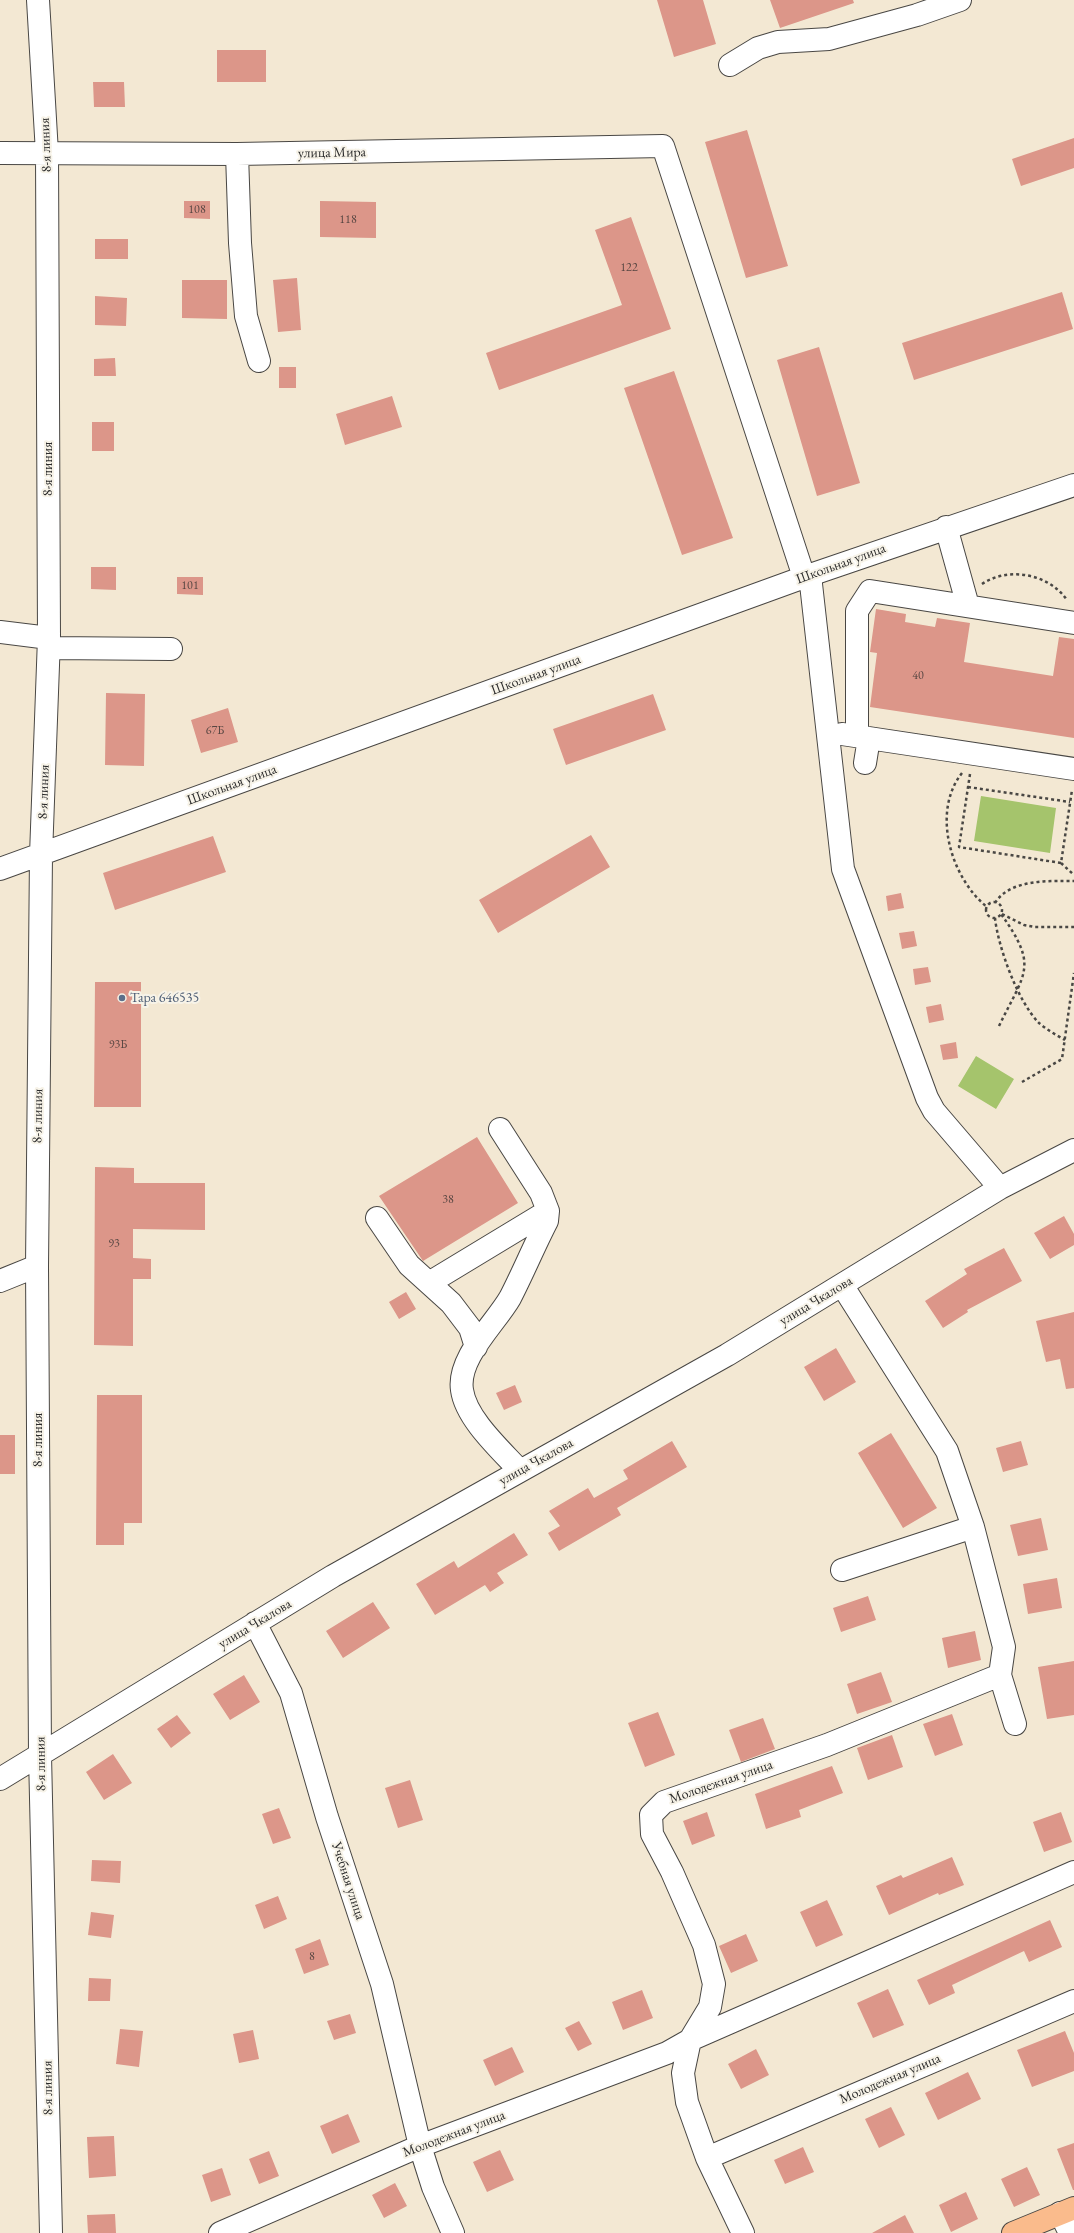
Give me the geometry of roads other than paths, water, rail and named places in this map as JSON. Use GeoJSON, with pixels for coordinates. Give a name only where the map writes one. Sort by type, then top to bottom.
{"type":"FeatureCollection","features":[{"type":"Feature","properties":{"kind":"main road"},"geometry":{"type":"LineString","coordinates":[[1012,2233],[1067,2210]]}},
{"type":"Feature","properties":{"kind":"street","name":"8-я линия"},"geometry":{"type":"LineString","coordinates":[[38,0],[47,153],[49,643],[42,855],[36,1266],[40,1755],[51,2233]]}},
{"type":"Feature","properties":{"kind":"street"},"geometry":{"type":"LineString","coordinates":[[730,65],[764,46],[778,42],[829,38],[917,14],[960,0]]}},
{"type":"Feature","properties":{"kind":"street","name":"улица Мира"},"geometry":{"type":"LineString","coordinates":[[0,153],[237,154],[664,146],[807,576]]}},
{"type":"Feature","properties":{"kind":"street"},"geometry":{"type":"LineString","coordinates":[[237,154],[240,243],[246,316],[259,361]]}},
{"type":"Feature","properties":{"kind":"street","name":"Школьная улица"},"geometry":{"type":"LineString","coordinates":[[0,869],[807,576],[946,527],[1074,485]]}},
{"type":"Feature","properties":{"kind":"street"},"geometry":{"type":"LineString","coordinates":[[946,527],[967,603]]}},
{"type":"Feature","properties":{"kind":"street"},"geometry":{"type":"LineString","coordinates":[[807,576],[843,869],[927,1098],[934,1111],[1000,1188]]}},
{"type":"Feature","properties":{"kind":"street"},"geometry":{"type":"LineString","coordinates":[[866,763],[863,737],[857,611],[870,591],[1072,614]]}},
{"type":"Feature","properties":{"kind":"street"},"geometry":{"type":"LineString","coordinates":[[0,632],[49,643],[171,649]]}},
{"type":"Feature","properties":{"kind":"street"},"geometry":{"type":"LineString","coordinates":[[827,731],[1074,777]]}},
{"type":"Feature","properties":{"kind":"street"},"geometry":{"type":"LineString","coordinates":[[500,1129],[541,1193],[548,1211],[547,1221],[509,1299],[476,1347],[463,1369],[462,1390],[473,1417],[520,1471]]}},
{"type":"Feature","properties":{"kind":"street","name":"улица Чкалова"},"geometry":{"type":"LineString","coordinates":[[0,1779],[333,1576],[727,1355],[1000,1188],[1074,1150]]}},
{"type":"Feature","properties":{"kind":"street"},"geometry":{"type":"LineString","coordinates":[[429,1283],[548,1211]]}},
{"type":"Feature","properties":{"kind":"street"},"geometry":{"type":"LineString","coordinates":[[377,1218],[409,1265],[451,1303],[470,1328],[476,1347]]}},
{"type":"Feature","properties":{"kind":"street"},"geometry":{"type":"LineString","coordinates":[[0,1281],[36,1266]]}},
{"type":"Feature","properties":{"kind":"street"},"geometry":{"type":"LineString","coordinates":[[842,1285],[947,1451],[973,1527],[1004,1647],[1000,1675],[1015,1724]]}},
{"type":"Feature","properties":{"kind":"street"},"geometry":{"type":"LineString","coordinates":[[842,1570],[973,1527]]}},
{"type":"Feature","properties":{"kind":"street","name":"Учебная улица"},"geometry":{"type":"LineString","coordinates":[[255,1623],[291,1692],[327,1817],[382,1984],[420,2146],[433,2187],[453,2233]]}},
{"type":"Feature","properties":{"kind":"street","name":"Молодежная улица"},"geometry":{"type":"LineString","coordinates":[[743,2233],[707,2158],[687,2102],[683,2073],[690,2040],[710,2007],[714,1984],[704,1946],[672,1872],[652,1834],[650,1815],[664,1802],[827,1745],[1000,1675]]}},
{"type":"Feature","properties":{"kind":"street","name":"Молодежная улица"},"geometry":{"type":"LineString","coordinates":[[220,2233],[420,2146],[667,2053],[690,2040],[1074,1872]]}},
{"type":"Feature","properties":{"kind":"street","name":"Молодежная улица"},"geometry":{"type":"LineString","coordinates":[[707,2158],[1074,2001]]}},
{"type":"Feature","properties":{"kind":"street"},"geometry":{"type":"LineString","coordinates":[[1067,2210],[1070,2233]]}},
{"type":"Feature","properties":{"kind":"place","name":"Тара 646535"},"geometry":{"type":"Point","coordinates":[122,998]}}]}
